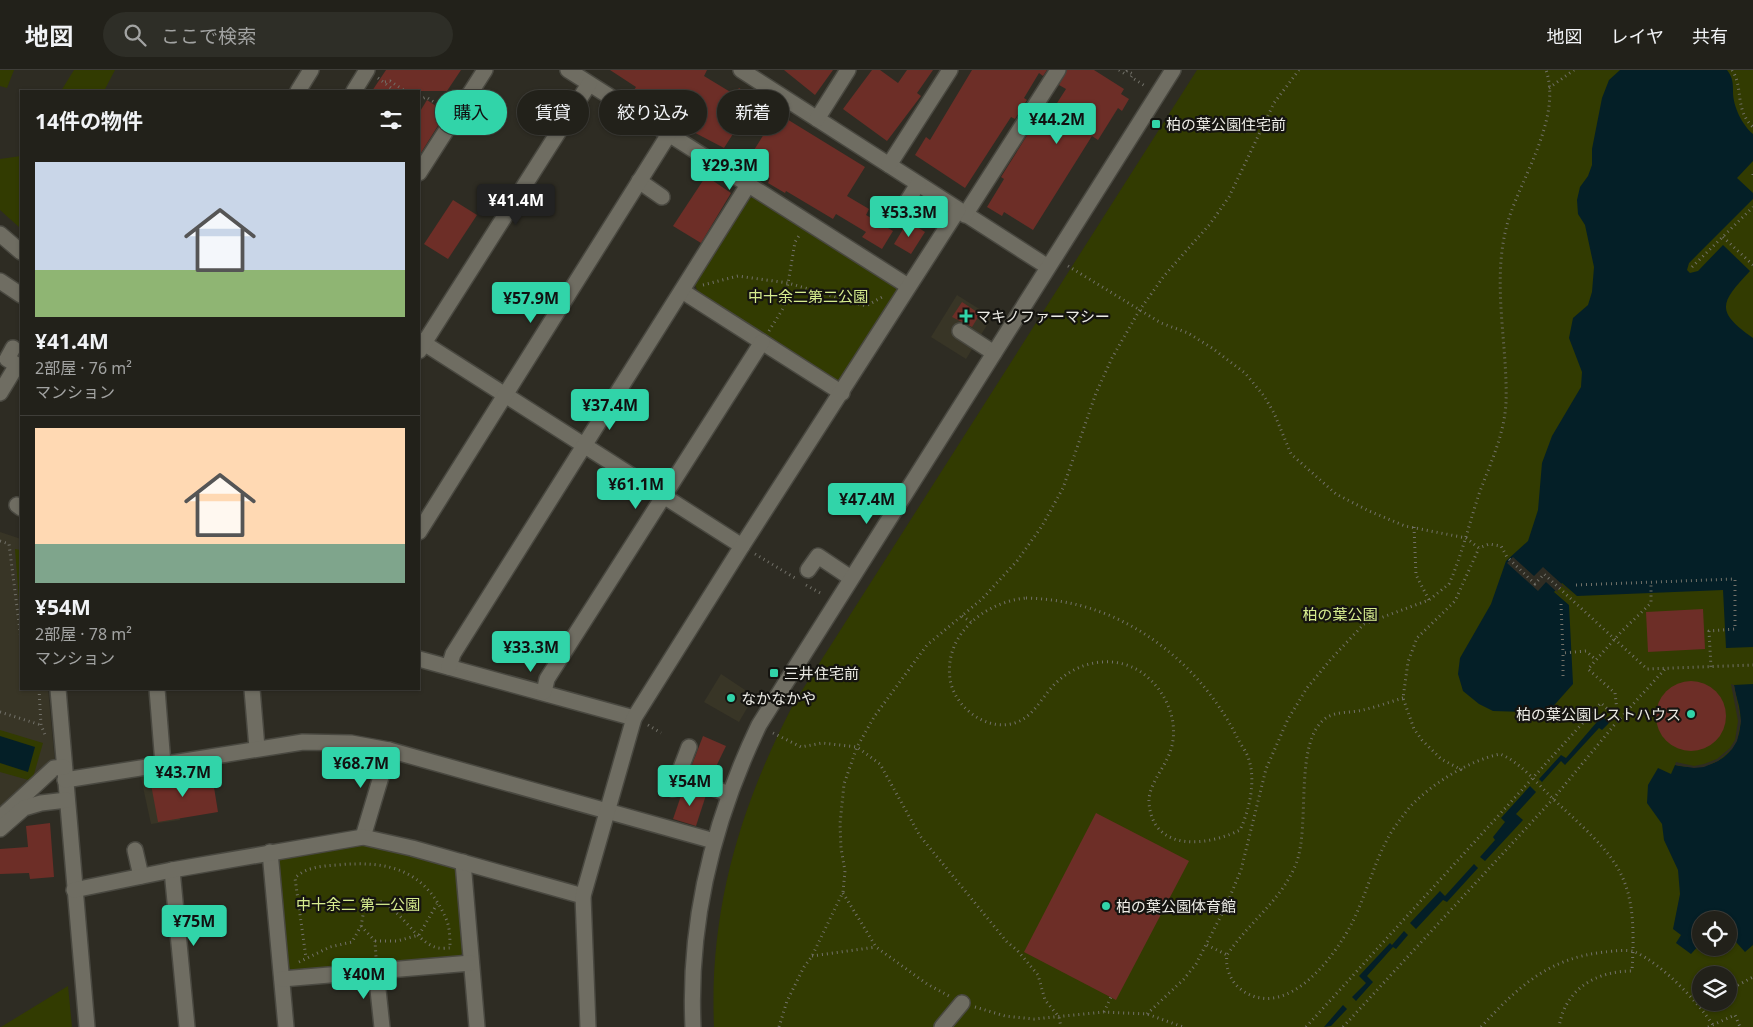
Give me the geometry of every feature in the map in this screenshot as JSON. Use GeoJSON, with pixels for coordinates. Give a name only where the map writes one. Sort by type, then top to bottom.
{"type":"FeatureCollection","features":[{"type":"Feature","properties":{"kind":"street"},"geometry":{"type":"LineString","coordinates":[[299,90],[311,70]]}},
{"type":"Feature","properties":{"kind":"street"},"geometry":{"type":"LineString","coordinates":[[355,90],[367,70]]}},
{"type":"Feature","properties":{"kind":"street"},"geometry":{"type":"LineString","coordinates":[[421,163],[484,70]]}},
{"type":"Feature","properties":{"kind":"street"},"geometry":{"type":"LineString","coordinates":[[568,70],[599,90]]}},
{"type":"Feature","properties":{"kind":"street"},"geometry":{"type":"LineString","coordinates":[[741,70],[1048,267]]}},
{"type":"Feature","properties":{"kind":"street"},"geometry":{"type":"LineString","coordinates":[[817,118],[848,70]]}},
{"type":"Feature","properties":{"kind":"street"},"geometry":{"type":"LineString","coordinates":[[889,165],[950,70]]}},
{"type":"Feature","properties":{"kind":"street"},"geometry":{"type":"LineString","coordinates":[[588,1027],[583,896],[634,718],[742,546],[842,393],[908,286],[962,212],[1058,70]]}},
{"type":"Feature","properties":{"kind":"street"},"geometry":{"type":"LineString","coordinates":[[692,1027],[699,917],[714,841],[729,794],[759,725],[1173,70]]}},
{"type":"Feature","properties":{"kind":"street"},"geometry":{"type":"LineString","coordinates":[[589,84],[420,345],[504,394],[742,546]]}},
{"type":"Feature","properties":{"kind":"street"},"geometry":{"type":"LineString","coordinates":[[420,530],[668,135]]}},
{"type":"Feature","properties":{"kind":"street"},"geometry":{"type":"LineString","coordinates":[[671,135],[908,286]]}},
{"type":"Feature","properties":{"kind":"street"},"geometry":{"type":"LineString","coordinates":[[639,181],[662,196]]}},
{"type":"Feature","properties":{"kind":"street"},"geometry":{"type":"LineString","coordinates":[[903,208],[918,184]]}},
{"type":"Feature","properties":{"kind":"street"},"geometry":{"type":"LineString","coordinates":[[449,667],[453,654],[748,185]]}},
{"type":"Feature","properties":{"kind":"street"},"geometry":{"type":"LineString","coordinates":[[0,234],[20,251]]}},
{"type":"Feature","properties":{"kind":"street"},"geometry":{"type":"LineString","coordinates":[[0,281],[20,294]]}},
{"type":"Feature","properties":{"kind":"street"},"geometry":{"type":"LineString","coordinates":[[682,291],[765,337],[842,393]]}},
{"type":"Feature","properties":{"kind":"street"},"geometry":{"type":"LineString","coordinates":[[960,332],[994,352]]}},
{"type":"Feature","properties":{"kind":"street"},"geometry":{"type":"LineString","coordinates":[[544,692],[547,680],[765,337]]}},
{"type":"Feature","properties":{"kind":"street"},"geometry":{"type":"LineString","coordinates":[[0,393],[17,365],[7,359],[12,348]]}},
{"type":"Feature","properties":{"kind":"street"},"geometry":{"type":"LineString","coordinates":[[803,578],[818,556],[851,578]]}},
{"type":"Feature","properties":{"kind":"street"},"geometry":{"type":"LineString","coordinates":[[420,658],[634,718]]}},
{"type":"Feature","properties":{"kind":"street"},"geometry":{"type":"LineString","coordinates":[[58,690],[66,800],[87,1027]]}},
{"type":"Feature","properties":{"kind":"street"},"geometry":{"type":"LineString","coordinates":[[157,690],[163,764]]}},
{"type":"Feature","properties":{"kind":"street"},"geometry":{"type":"LineString","coordinates":[[252,690],[257,748]]}},
{"type":"Feature","properties":{"kind":"street"},"geometry":{"type":"LineString","coordinates":[[0,818],[54,768],[65,773],[163,764],[304,742],[351,743],[388,750],[607,812],[637,817],[714,841]]}},
{"type":"Feature","properties":{"kind":"street"},"geometry":{"type":"LineString","coordinates":[[688,747],[676,782],[729,794]]}},
{"type":"Feature","properties":{"kind":"street"},"geometry":{"type":"LineString","coordinates":[[363,837],[388,750]]}},
{"type":"Feature","properties":{"kind":"street"},"geometry":{"type":"LineString","coordinates":[[0,829],[24,808],[40,803],[66,800]]}},
{"type":"Feature","properties":{"kind":"street"},"geometry":{"type":"LineString","coordinates":[[74,890],[270,852],[363,837],[463,862],[583,896]]}},
{"type":"Feature","properties":{"kind":"street"},"geometry":{"type":"LineString","coordinates":[[135,850],[141,876]]}},
{"type":"Feature","properties":{"kind":"street"},"geometry":{"type":"LineString","coordinates":[[270,852],[286,1027]]}},
{"type":"Feature","properties":{"kind":"street"},"geometry":{"type":"LineString","coordinates":[[463,862],[477,1027]]}},
{"type":"Feature","properties":{"kind":"street"},"geometry":{"type":"LineString","coordinates":[[172,870],[187,1027]]}},
{"type":"Feature","properties":{"kind":"street"},"geometry":{"type":"LineString","coordinates":[[282,979],[471,963]]}},
{"type":"Feature","properties":{"kind":"street"},"geometry":{"type":"LineString","coordinates":[[376,971],[382,1027]]}},
{"type":"Feature","properties":{"kind":"street"},"geometry":{"type":"LineString","coordinates":[[942,1027],[962,1003]]}},
{"type":"Feature","properties":{"kind":"path"},"geometry":{"type":"LineString","coordinates":[[1119,70],[1126,74],[1128,71],[1133,74],[1131,77],[1145,86]]}},
{"type":"Feature","properties":{"kind":"path"},"geometry":{"type":"LineString","coordinates":[[778,1027],[787,1001],[804,966],[812,956],[843,892],[845,871],[841,848],[841,806],[844,784],[857,747],[878,710],[927,645],[962,616],[1017,561],[1042,526],[1063,488],[1100,384],[1139,311],[1164,276],[1210,224],[1229,197],[1274,103],[1298,70]]}},
{"type":"Feature","properties":{"kind":"path"},"geometry":{"type":"LineString","coordinates":[[1147,1014],[1184,979],[1207,945],[1241,870],[1266,769],[1288,719],[1307,688],[1331,658],[1364,624],[1429,600],[1450,584],[1500,436],[1506,405],[1500,294],[1501,262],[1509,220],[1545,127],[1548,88],[1546,70]]}},
{"type":"Feature","properties":{"kind":"path"},"geometry":{"type":"LineString","coordinates":[[1548,88],[1574,70]]}},
{"type":"Feature","properties":{"kind":"path"},"geometry":{"type":"LineString","coordinates":[[1732,70],[1737,80],[1742,112],[1753,127]]}},
{"type":"Feature","properties":{"kind":"path"},"geometry":{"type":"LineString","coordinates":[[420,100],[426,97],[435,102]]}},
{"type":"Feature","properties":{"kind":"path"},"geometry":{"type":"LineString","coordinates":[[1692,267],[1753,206]]}},
{"type":"Feature","properties":{"kind":"path"},"geometry":{"type":"LineString","coordinates":[[765,337],[784,307],[795,242],[809,222]]}},
{"type":"Feature","properties":{"kind":"path"},"geometry":{"type":"LineString","coordinates":[[1723,236],[1753,265]]}},
{"type":"Feature","properties":{"kind":"path"},"geometry":{"type":"LineString","coordinates":[[1063,274],[1072,260]]}},
{"type":"Feature","properties":{"kind":"path"},"geometry":{"type":"LineString","coordinates":[[1068,266],[1139,311],[1161,323],[1188,333],[1212,348],[1245,373],[1264,396],[1274,413],[1291,454],[1336,494],[1368,512],[1405,526],[1466,538],[1479,548]]}},
{"type":"Feature","properties":{"kind":"path"},"geometry":{"type":"LineString","coordinates":[[682,291],[738,276],[788,283],[866,306],[908,286]]}},
{"type":"Feature","properties":{"kind":"path"},"geometry":{"type":"LineString","coordinates":[[1414,527],[1416,575],[1429,600]]}},
{"type":"Feature","properties":{"kind":"path"},"geometry":{"type":"LineString","coordinates":[[0,541],[9,544],[20,631]]}},
{"type":"Feature","properties":{"kind":"path"},"geometry":{"type":"LineString","coordinates":[[1462,770],[1441,759],[1422,740],[1414,729],[1403,698],[1408,662],[1417,638],[1455,601],[1479,548],[1490,544],[1501,546],[1507,557],[1535,584],[1544,574],[1647,669],[1753,665]]}},
{"type":"Feature","properties":{"kind":"path"},"geometry":{"type":"LineString","coordinates":[[742,546],[803,578],[822,594]]}},
{"type":"Feature","properties":{"kind":"path"},"geometry":{"type":"LineString","coordinates":[[1576,585],[1734,578],[1736,629],[1709,631],[1711,667]]}},
{"type":"Feature","properties":{"kind":"path"},"geometry":{"type":"LineString","coordinates":[[1618,720],[1614,693],[1588,669],[1651,602],[1651,582]]}},
{"type":"Feature","properties":{"kind":"path"},"geometry":{"type":"LineString","coordinates":[[1026,598],[1054,599],[1067,601],[1112,617],[1150,638],[1205,686],[1226,717],[1249,758],[1252,784],[1240,830],[1228,836],[1200,843],[1178,840],[1166,834],[1157,824],[1149,802],[1154,782],[1172,748],[1171,709],[1159,689],[1151,681],[1128,666],[1108,661],[1093,662],[1071,670],[1052,686],[1034,710],[1023,719],[999,724],[980,720],[968,713],[952,689],[950,663],[953,648],[971,622],[1002,602],[1026,598]]}},
{"type":"Feature","properties":{"kind":"path"},"geometry":{"type":"LineString","coordinates":[[1561,604],[1563,676]]}},
{"type":"Feature","properties":{"kind":"path"},"geometry":{"type":"LineString","coordinates":[[962,616],[971,622]]}},
{"type":"Feature","properties":{"kind":"path"},"geometry":{"type":"LineString","coordinates":[[1563,652],[1586,651],[1596,660]]}},
{"type":"Feature","properties":{"kind":"path"},"geometry":{"type":"LineString","coordinates":[[1343,1027],[1553,798],[1618,720],[1666,668]]}},
{"type":"Feature","properties":{"kind":"path"},"geometry":{"type":"LineString","coordinates":[[39,690],[41,725],[47,741]]}},
{"type":"Feature","properties":{"kind":"path"},"geometry":{"type":"LineString","coordinates":[[1403,698],[1326,718],[1317,729],[1307,751],[1303,835],[1296,865],[1271,904],[1227,955],[1227,968],[1233,981],[1238,987],[1261,998],[1278,998],[1306,983],[1331,954],[1351,924],[1389,836],[1398,822],[1416,801],[1432,787],[1490,756],[1500,754],[1511,760],[1532,778],[1593,835],[1617,864],[1630,892],[1634,951],[1632,972],[1605,974],[1586,982],[1571,997],[1562,1015],[1559,1027]]}},
{"type":"Feature","properties":{"kind":"path"},"geometry":{"type":"LineString","coordinates":[[1306,1027],[1601,703],[1618,720]]}},
{"type":"Feature","properties":{"kind":"path"},"geometry":{"type":"LineString","coordinates":[[0,712],[41,725]]}},
{"type":"Feature","properties":{"kind":"path"},"geometry":{"type":"LineString","coordinates":[[769,742],[777,725]]}},
{"type":"Feature","properties":{"kind":"path"},"geometry":{"type":"LineString","coordinates":[[773,733],[796,746],[822,743],[857,747],[880,764],[920,836],[1007,942],[1017,950],[1038,975],[1045,1000],[1059,1017],[1061,1027]]}},
{"type":"Feature","properties":{"kind":"path"},"geometry":{"type":"LineString","coordinates":[[1243,823],[1252,825]]}},
{"type":"Feature","properties":{"kind":"path"},"geometry":{"type":"LineString","coordinates":[[362,863],[385,866],[405,872],[427,886],[448,922],[450,948],[434,947],[419,935],[391,906],[381,902],[364,910],[361,926],[352,942],[330,947],[306,958],[294,878],[302,871],[323,866],[362,863]]}},
{"type":"Feature","properties":{"kind":"path"},"geometry":{"type":"LineString","coordinates":[[843,892],[876,946],[927,984],[962,1003],[1005,1016],[1034,1019],[1104,1012],[1147,1014],[1183,1027]]}},
{"type":"Feature","properties":{"kind":"path"},"geometry":{"type":"LineString","coordinates":[[361,926],[375,941],[396,941],[419,935],[437,904]]}},
{"type":"Feature","properties":{"kind":"path"},"geometry":{"type":"LineString","coordinates":[[1207,945],[1227,955]]}},
{"type":"Feature","properties":{"kind":"path"},"geometry":{"type":"LineString","coordinates":[[812,956],[876,946]]}},
{"type":"Feature","properties":{"kind":"path"},"geometry":{"type":"LineString","coordinates":[[1481,1027],[1510,995],[1539,973],[1580,955],[1634,951],[1650,962],[1692,998]]}},
{"type":"Feature","properties":{"kind":"path"},"geometry":{"type":"LineString","coordinates":[[1737,985],[1753,976]]}},
{"type":"Feature","properties":{"kind":"path"},"geometry":{"type":"LineString","coordinates":[[1104,1012],[1111,997]]}},
{"type":"Feature","properties":{"kind":"path"},"geometry":{"type":"LineString","coordinates":[[1704,1011],[1713,1024]]}},
{"type":"Feature","properties":{"kind":"path"},"geometry":{"type":"LineString","coordinates":[[1708,1027],[1735,1015],[1740,1027]]}},
{"type":"Feature","properties":{"kind":"shaded area"},"geometry":{"type":"Polygon","coordinates":[[[957,295],[992,317],[966,359],[931,337],[957,295]]]}},
{"type":"Feature","properties":{"kind":"shaded area"},"geometry":{"type":"Polygon","coordinates":[[[0,532],[20,539],[20,690],[48,690],[56,774],[0,825],[0,532]]]}},
{"type":"Feature","properties":{"kind":"shaded area"},"geometry":{"type":"Polygon","coordinates":[[[721,674],[754,696],[739,722],[704,702],[721,674]]]}},
{"type":"Feature","properties":{"kind":"shaded area"},"geometry":{"type":"Polygon","coordinates":[[[170,767],[180,820],[151,824],[140,773],[170,767]]]}},
{"type":"Feature","properties":{"kind":"green space"},"geometry":{"type":"Polygon","coordinates":[[[0,70],[14,70],[7,88],[0,86],[0,70]]]}},
{"type":"Feature","properties":{"kind":"green space"},"geometry":{"type":"Polygon","coordinates":[[[74,70],[115,70],[105,90],[62,90],[74,70]]]}},
{"type":"Feature","properties":{"kind":"green space","name":"柏の葉公園"},"geometry":{"type":"Polygon","coordinates":[[[1197,70],[1753,70],[1753,1027],[714,1027],[717,941],[723,900],[744,820],[775,742],[794,703],[1197,70]]]}},
{"type":"Feature","properties":{"kind":"green space"},"geometry":{"type":"Polygon","coordinates":[[[20,156],[19,227],[0,210],[0,159],[20,156]]]}},
{"type":"Feature","properties":{"kind":"green space","name":"中十余二第二公園"},"geometry":{"type":"Polygon","coordinates":[[[757,197],[895,285],[897,293],[843,378],[834,381],[698,292],[695,285],[750,198],[757,197]]]}},
{"type":"Feature","properties":{"kind":"green space"},"geometry":{"type":"Polygon","coordinates":[[[15,549],[20,550],[20,612],[15,549]]]}},
{"type":"Feature","properties":{"kind":"green space"},"geometry":{"type":"Polygon","coordinates":[[[0,730],[43,743],[32,781],[0,772],[0,730]]]}},
{"type":"Feature","properties":{"kind":"green space","name":"中十余二 第一公園"},"geometry":{"type":"Polygon","coordinates":[[[360,842],[452,866],[458,872],[465,950],[459,957],[294,971],[289,968],[279,861],[284,856],[360,842]]]}},
{"type":"Feature","properties":{"kind":"green space"},"geometry":{"type":"Polygon","coordinates":[[[68,986],[72,1027],[1,1027],[68,986]]]}},
{"type":"Feature","properties":{"kind":"water"},"geometry":{"type":"Polygon","coordinates":[[[1620,70],[1727,70],[1732,81],[1736,109],[1745,126],[1753,134],[1753,161],[1737,178],[1753,193],[1753,199],[1689,263],[1687,270],[1690,273],[1698,271],[1723,245],[1750,271],[1733,291],[1726,306],[1727,313],[1732,320],[1740,329],[1753,338],[1753,647],[1726,648],[1723,590],[1577,596],[1562,583],[1554,592],[1569,605],[1573,684],[1541,720],[1529,712],[1493,711],[1479,704],[1463,691],[1458,674],[1460,658],[1491,604],[1506,561],[1528,541],[1538,510],[1542,463],[1552,436],[1581,387],[1582,372],[1569,338],[1573,318],[1588,305],[1592,292],[1594,267],[1585,225],[1578,214],[1577,200],[1580,187],[1588,176],[1592,165],[1592,149],[1602,98],[1609,80],[1620,70]]]}},
{"type":"Feature","properties":{"kind":"water"},"geometry":{"type":"Polygon","coordinates":[[[1753,684],[1753,945],[1745,952],[1737,943],[1737,911],[1692,911],[1691,954],[1676,943],[1681,935],[1673,929],[1680,894],[1678,870],[1664,840],[1662,824],[1647,803],[1648,785],[1658,768],[1671,774],[1675,765],[1689,767],[1714,763],[1732,749],[1740,726],[1734,685],[1753,684]]]}},
{"type":"Feature","properties":{"kind":"water"},"geometry":{"type":"Polygon","coordinates":[[[1602,716],[1609,723],[1602,730],[1599,728],[1565,765],[1561,761],[1542,782],[1539,779],[1561,755],[1566,758],[1602,716]]]}},
{"type":"Feature","properties":{"kind":"water"},"geometry":{"type":"Polygon","coordinates":[[[0,736],[35,747],[28,772],[0,763],[0,736]]]}},
{"type":"Feature","properties":{"kind":"water"},"geometry":{"type":"Polygon","coordinates":[[[1530,786],[1536,792],[1516,814],[1523,820],[1485,861],[1480,857],[1495,840],[1493,837],[1505,822],[1501,818],[1530,786]]]}},
{"type":"Feature","properties":{"kind":"water"},"geometry":{"type":"Polygon","coordinates":[[[1474,864],[1478,868],[1447,902],[1443,900],[1416,929],[1410,923],[1440,891],[1445,896],[1474,864]]]}},
{"type":"Feature","properties":{"kind":"water"},"geometry":{"type":"Polygon","coordinates":[[[1404,931],[1408,935],[1396,949],[1393,947],[1367,976],[1373,982],[1356,1001],[1352,997],[1366,983],[1359,976],[1404,931]]]}},
{"type":"Feature","properties":{"kind":"water"},"geometry":{"type":"Polygon","coordinates":[[[1343,1005],[1347,1009],[1331,1026],[1324,1027],[1343,1005]]]}},
{"type":"Feature","properties":{"kind":"pier"},"geometry":{"type":"Polygon","coordinates":[[[1513,557],[1534,576],[1543,567],[1576,597],[1562,586],[1557,591],[1570,604],[1546,582],[1538,591],[1507,563],[1513,557]]]}},
{"type":"Feature","properties":{"kind":"pier"},"geometry":{"type":"Polygon","coordinates":[[[1731,684],[1734,685],[1741,721],[1737,741],[1732,749],[1718,761],[1704,767],[1694,768],[1675,765],[1676,762],[1694,766],[1704,764],[1717,759],[1730,748],[1735,740],[1738,721],[1731,684]]]}},
{"type":"Feature","properties":{"kind":"building"},"geometry":{"type":"Polygon","coordinates":[[[386,70],[461,70],[448,90],[373,90],[386,70]]]}},
{"type":"Feature","properties":{"kind":"building"},"geometry":{"type":"Polygon","coordinates":[[[610,70],[707,70],[704,76],[727,90],[717,90],[717,135],[732,135],[724,148],[699,135],[707,135],[707,90],[634,90],[636,87],[610,70]]]}},
{"type":"Feature","properties":{"kind":"building"},"geometry":{"type":"Polygon","coordinates":[[[784,70],[833,70],[815,95],[784,70]]]}},
{"type":"Feature","properties":{"kind":"building"},"geometry":{"type":"Polygon","coordinates":[[[872,70],[880,70],[898,83],[907,70],[933,70],[917,93],[921,96],[887,141],[843,109],[872,70]]]}},
{"type":"Feature","properties":{"kind":"building"},"geometry":{"type":"Polygon","coordinates":[[[972,70],[1047,70],[1043,76],[1039,73],[1024,98],[1027,100],[1015,119],[1011,117],[965,188],[915,155],[926,137],[930,140],[972,70]]]}},
{"type":"Feature","properties":{"kind":"building"},"geometry":{"type":"Polygon","coordinates":[[[1067,70],[1094,70],[1124,89],[1121,94],[1129,99],[1122,111],[1118,108],[1098,140],[1092,136],[1033,230],[1004,212],[1002,216],[987,207],[1004,179],[1001,177],[1043,110],[1050,114],[1066,89],[1059,85],[1067,70]]]}},
{"type":"Feature","properties":{"kind":"building"},"geometry":{"type":"Polygon","coordinates":[[[427,100],[435,105],[435,130],[420,154],[420,111],[427,100]]]}},
{"type":"Feature","properties":{"kind":"building"},"geometry":{"type":"Polygon","coordinates":[[[789,120],[865,167],[847,196],[869,209],[866,215],[893,231],[882,249],[862,237],[866,232],[836,214],[833,219],[786,191],[785,193],[768,183],[770,178],[746,163],[763,135],[789,135],[789,120]]]}},
{"type":"Feature","properties":{"kind":"building"},"geometry":{"type":"Polygon","coordinates":[[[706,176],[731,193],[701,243],[673,226],[706,176]]]}},
{"type":"Feature","properties":{"kind":"building"},"geometry":{"type":"Polygon","coordinates":[[[453,200],[477,215],[448,259],[424,244],[453,200]]]}},
{"type":"Feature","properties":{"kind":"building"},"geometry":{"type":"Polygon","coordinates":[[[908,221],[925,232],[911,254],[894,244],[908,221]]]}},
{"type":"Feature","properties":{"kind":"building"},"geometry":{"type":"Polygon","coordinates":[[[962,302],[980,314],[972,327],[952,317],[962,302]]]}},
{"type":"Feature","properties":{"kind":"building"},"geometry":{"type":"Polygon","coordinates":[[[1703,609],[1705,649],[1648,652],[1646,612],[1703,609]]]}},
{"type":"Feature","properties":{"kind":"building","name":"柏の葉公園レストハウス"},"geometry":{"type":"Polygon","coordinates":[[[1691,681],[1704,684],[1716,691],[1723,703],[1726,716],[1723,729],[1716,741],[1704,748],[1691,751],[1678,748],[1666,741],[1659,729],[1656,716],[1659,703],[1666,691],[1678,684],[1691,681]]]}},
{"type":"Feature","properties":{"kind":"building"},"geometry":{"type":"Polygon","coordinates":[[[703,736],[726,746],[711,777],[690,770],[703,736]]]}},
{"type":"Feature","properties":{"kind":"building"},"geometry":{"type":"Polygon","coordinates":[[[169,775],[170,782],[212,775],[218,812],[158,822],[150,779],[169,775]]]}},
{"type":"Feature","properties":{"kind":"building"},"geometry":{"type":"Polygon","coordinates":[[[684,787],[706,795],[696,826],[673,819],[684,787]]]}},
{"type":"Feature","properties":{"kind":"building","name":"柏の葉公園体育館"},"geometry":{"type":"Polygon","coordinates":[[[1096,813],[1189,861],[1116,1000],[1024,952],[1096,813]]]}},
{"type":"Feature","properties":{"kind":"building"},"geometry":{"type":"Polygon","coordinates":[[[50,823],[54,877],[30,879],[29,873],[0,874],[0,849],[28,847],[26,826],[50,823]]]}},
{"type":"Feature","properties":{"kind":"place","name":"柏の葉公園住宅前"},"geometry":{"type":"Point","coordinates":[1156,124]}},
{"type":"Feature","properties":{"kind":"place","name":"マキノファーマシー"},"geometry":{"type":"Point","coordinates":[966,316]}},
{"type":"Feature","properties":{"kind":"place","name":"三井住宅前"},"geometry":{"type":"Point","coordinates":[774,673]}},
{"type":"Feature","properties":{"kind":"place","name":"なかなかや"},"geometry":{"type":"Point","coordinates":[731,698]}},
{"type":"Feature","properties":{"kind":"place","name":"柏の葉公園レストハウス"},"geometry":{"type":"Point","coordinates":[1691,714]}},
{"type":"Feature","properties":{"kind":"place","name":"柏の葉公園体育館"},"geometry":{"type":"Point","coordinates":[1106,906]}}]}
